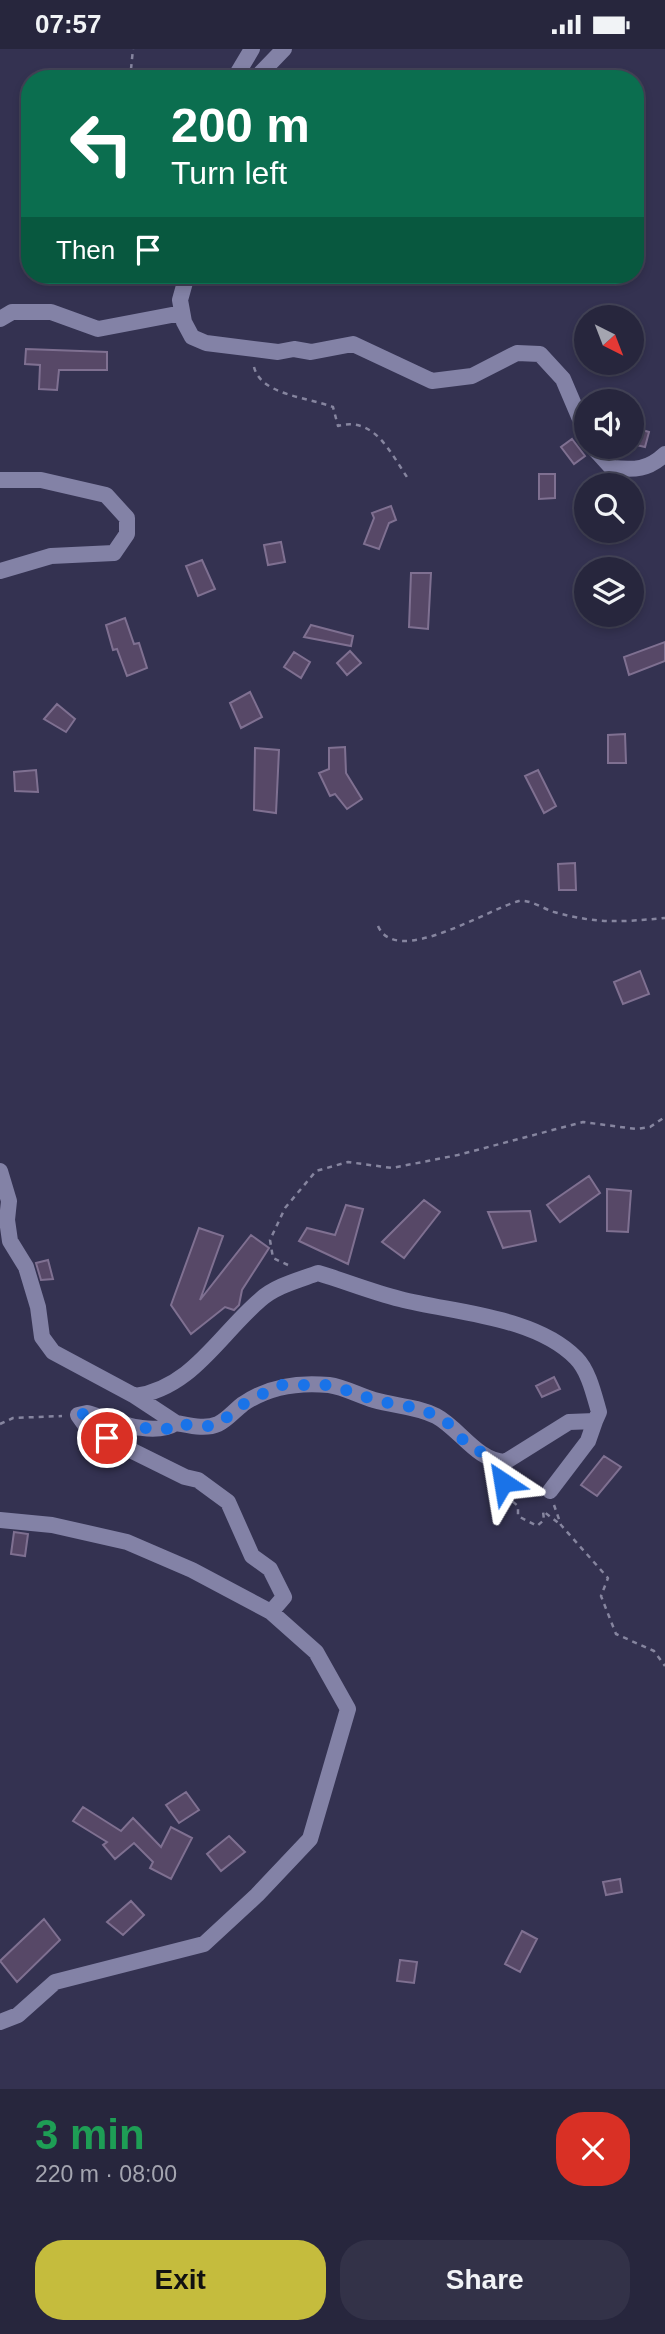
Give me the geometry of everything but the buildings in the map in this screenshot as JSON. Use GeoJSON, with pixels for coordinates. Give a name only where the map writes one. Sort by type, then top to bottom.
{"type":"FeatureCollection","features":[{"type":"Feature","properties":{"kind":"street"},"geometry":{"type":"LineString","coordinates":[[239,70],[252,49]]}},
{"type":"Feature","properties":{"kind":"street"},"geometry":{"type":"LineString","coordinates":[[264,70],[284,49]]}},
{"type":"Feature","properties":{"kind":"street"},"geometry":{"type":"LineString","coordinates":[[184,284],[180,300],[182,313],[192,337],[206,343],[278,352],[294,349],[312,352],[353,344],[432,381],[472,376],[517,353],[540,354],[563,379],[574,405]]}},
{"type":"Feature","properties":{"kind":"street"},"geometry":{"type":"LineString","coordinates":[[0,319],[12,312],[51,312],[97,330],[182,313]]}},
{"type":"Feature","properties":{"kind":"street"},"geometry":{"type":"LineString","coordinates":[[604,459],[612,468],[636,470],[652,465],[665,454]]}},
{"type":"Feature","properties":{"kind":"street"},"geometry":{"type":"LineString","coordinates":[[0,481],[41,480],[106,495],[127,518],[127,534],[114,553],[51,556],[0,571]]}},
{"type":"Feature","properties":{"kind":"street"},"geometry":{"type":"LineString","coordinates":[[0,1171],[9,1201],[7,1220],[10,1241],[26,1267],[38,1307],[42,1337],[53,1352],[135,1396],[176,1423],[199,1427],[217,1425],[245,1403],[280,1385],[331,1385],[378,1401],[418,1408],[437,1416],[449,1424],[464,1441],[496,1462],[505,1462],[569,1422],[595,1421]]}},
{"type":"Feature","properties":{"kind":"street"},"geometry":{"type":"LineString","coordinates":[[135,1396],[155,1393],[206,1359],[211,1347],[262,1298],[318,1272],[400,1299],[482,1315],[553,1339],[578,1359],[591,1384],[599,1412],[588,1441],[550,1491]]}},
{"type":"Feature","properties":{"kind":"street"},"geometry":{"type":"LineString","coordinates":[[176,1423],[165,1430],[87,1413],[78,1415],[88,1429],[185,1478],[198,1480],[228,1502],[252,1556],[270,1569],[284,1597],[271,1612]]}},
{"type":"Feature","properties":{"kind":"street"},"geometry":{"type":"LineString","coordinates":[[0,1520],[52,1525],[127,1542],[192,1570],[271,1612],[316,1652],[348,1709],[310,1839],[257,1895],[204,1944],[55,1982],[18,2015],[0,2022]]}},
{"type":"Feature","properties":{"kind":"path"},"geometry":{"type":"LineString","coordinates":[[132,70],[136,50],[133,49]]}},
{"type":"Feature","properties":{"kind":"path"},"geometry":{"type":"LineString","coordinates":[[252,360],[257,377],[276,392],[304,396],[333,407],[338,426],[352,422],[378,434],[407,477]]}},
{"type":"Feature","properties":{"kind":"path"},"geometry":{"type":"LineString","coordinates":[[378,926],[381,933],[397,942],[417,941],[522,900],[588,921],[606,923],[665,918]]}},
{"type":"Feature","properties":{"kind":"path"},"geometry":{"type":"LineString","coordinates":[[291,1266],[280,1264],[273,1258],[270,1240],[285,1208],[316,1171],[348,1162],[392,1168],[458,1155],[583,1122],[636,1129],[650,1127],[665,1117]]}},
{"type":"Feature","properties":{"kind":"path"},"geometry":{"type":"LineString","coordinates":[[0,1424],[13,1418],[78,1415]]}},
{"type":"Feature","properties":{"kind":"path"},"geometry":{"type":"LineString","coordinates":[[496,1462],[506,1496],[518,1506],[518,1516],[537,1526],[544,1520],[543,1511],[561,1525],[608,1578],[601,1596],[616,1635],[654,1651],[665,1667]]}},
{"type":"Feature","properties":{"kind":"path"},"geometry":{"type":"LineString","coordinates":[[550,1491],[561,1525]]}},
{"type":"Feature","properties":{"kind":"route"},"geometry":{"type":"LineString","coordinates":[[107,1438],[88,1429],[78,1415],[87,1413],[165,1430],[176,1423],[199,1427],[217,1425],[245,1403],[280,1385],[331,1385],[378,1401],[418,1408],[437,1416],[449,1424],[464,1441],[496,1462],[497,1473],[503,1482]]}}]}
